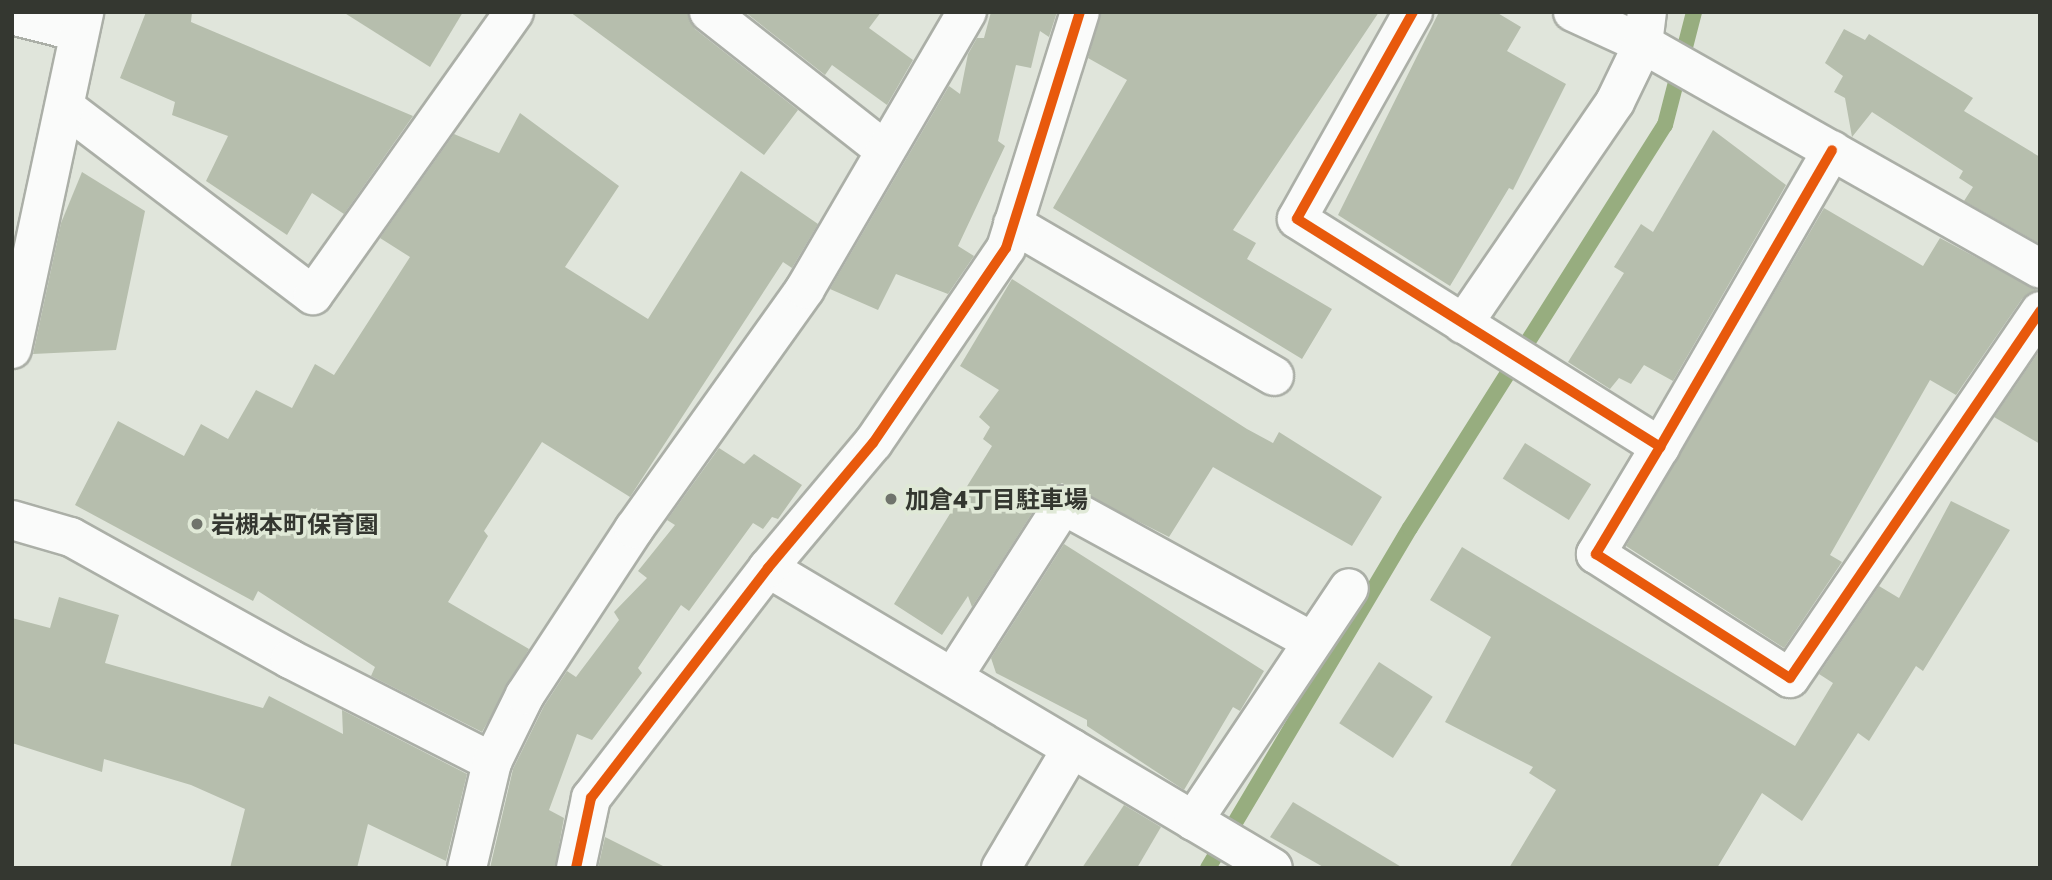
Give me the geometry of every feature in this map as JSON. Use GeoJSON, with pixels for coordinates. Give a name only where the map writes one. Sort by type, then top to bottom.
{"type":"FeatureCollection","features":[{"type":"Feature","properties":{"kind":"street"},"geometry":{"type":"LineString","coordinates":[[65,107],[313,295],[514,12]]}},
{"type":"Feature","properties":{"kind":"street"},"geometry":{"type":"LineString","coordinates":[[709,12],[883,149]]}},
{"type":"Feature","properties":{"kind":"street"},"geometry":{"type":"LineString","coordinates":[[467,868],[492,762],[525,695],[634,529],[805,289],[883,149],[967,12]]}},
{"type":"Feature","properties":{"kind":"street"},"geometry":{"type":"LineString","coordinates":[[576,868],[591,799],[768,568],[873,443],[1006,248],[1080,12]]}},
{"type":"Feature","properties":{"kind":"street"},"geometry":{"type":"LineString","coordinates":[[1413,12],[1297,219],[1660,447]]}},
{"type":"Feature","properties":{"kind":"street"},"geometry":{"type":"LineString","coordinates":[[1573,12],[1652,38],[1706,79],[2040,269]]}},
{"type":"Feature","properties":{"kind":"street"},"geometry":{"type":"LineString","coordinates":[[12,15],[81,22],[12,349]]}},
{"type":"Feature","properties":{"kind":"street"},"geometry":{"type":"LineString","coordinates":[[1463,324],[1615,102],[1652,38]]}},
{"type":"Feature","properties":{"kind":"street"},"geometry":{"type":"LineString","coordinates":[[1832,150],[1596,554],[1790,678],[2040,311]]}},
{"type":"Feature","properties":{"kind":"street"},"geometry":{"type":"LineString","coordinates":[[1013,225],[1274,376]]}},
{"type":"Feature","properties":{"kind":"street"},"geometry":{"type":"LineString","coordinates":[[953,677],[1063,505],[1311,641]]}},
{"type":"Feature","properties":{"kind":"street"},"geometry":{"type":"LineString","coordinates":[[12,520],[71,537],[290,659],[492,762]]}},
{"type":"Feature","properties":{"kind":"street"},"geometry":{"type":"LineString","coordinates":[[768,568],[1273,868]]}},
{"type":"Feature","properties":{"kind":"street"},"geometry":{"type":"LineString","coordinates":[[1199,823],[1311,641],[1349,588]]}},
{"type":"Feature","properties":{"kind":"street"},"geometry":{"type":"LineString","coordinates":[[1002,868],[1072,748]]}},
{"type":"Feature","properties":{"kind":"building"},"geometry":{"type":"Polygon","coordinates":[[[146,12],[192,12],[191,22],[413,116],[344,214],[312,193],[287,235],[206,181],[228,136],[172,115],[175,102],[120,78],[146,12]]]}},
{"type":"Feature","properties":{"kind":"building"},"geometry":{"type":"Polygon","coordinates":[[[343,12],[463,12],[430,67],[343,12]]]}},
{"type":"Feature","properties":{"kind":"building"},"geometry":{"type":"Polygon","coordinates":[[[570,12],[688,12],[695,29],[798,110],[764,155],[570,12]]]}},
{"type":"Feature","properties":{"kind":"building"},"geometry":{"type":"Polygon","coordinates":[[[745,12],[881,12],[869,28],[913,60],[887,105],[832,65],[825,75],[745,12]]]}},
{"type":"Feature","properties":{"kind":"building"},"geometry":{"type":"Polygon","coordinates":[[[991,12],[1057,12],[1049,37],[1040,31],[1031,68],[1016,65],[998,141],[1005,146],[958,246],[974,256],[948,294],[896,274],[878,310],[830,289],[949,86],[960,94],[968,54],[977,38],[984,38],[991,12]]]}},
{"type":"Feature","properties":{"kind":"building"},"geometry":{"type":"Polygon","coordinates":[[[1101,12],[1379,12],[1233,230],[1256,243],[1247,259],[1332,309],[1302,359],[1053,208],[1127,80],[1088,58],[1101,12]]]}},
{"type":"Feature","properties":{"kind":"building"},"geometry":{"type":"Polygon","coordinates":[[[1439,12],[1496,12],[1521,27],[1507,51],[1566,84],[1513,190],[1509,188],[1450,286],[1338,215],[1439,12]]]}},
{"type":"Feature","properties":{"kind":"building"},"geometry":{"type":"Polygon","coordinates":[[[1844,29],[1865,40],[1869,34],[1973,98],[1964,111],[2040,157],[2040,244],[1964,201],[1973,187],[1959,178],[1963,171],[1872,112],[1852,137],[1845,98],[1834,92],[1843,76],[1825,63],[1844,29]]]}},
{"type":"Feature","properties":{"kind":"building"},"geometry":{"type":"Polygon","coordinates":[[[520,113],[619,186],[565,267],[648,319],[741,171],[818,224],[792,268],[783,262],[630,497],[542,442],[484,531],[488,536],[448,602],[529,649],[482,732],[371,676],[375,667],[258,591],[253,601],[75,505],[118,421],[184,456],[201,424],[228,439],[256,390],[292,408],[315,364],[334,375],[410,257],[380,238],[454,134],[499,153],[520,113]]]}},
{"type":"Feature","properties":{"kind":"building"},"geometry":{"type":"Polygon","coordinates":[[[1713,130],[1786,185],[1673,381],[1644,365],[1631,384],[1619,378],[1610,389],[1568,362],[1624,273],[1614,267],[1641,224],[1653,232],[1713,130]]]}},
{"type":"Feature","properties":{"kind":"building"},"geometry":{"type":"Polygon","coordinates":[[[82,172],[145,211],[116,350],[33,354],[61,223],[82,172]]]}},
{"type":"Feature","properties":{"kind":"building"},"geometry":{"type":"Polygon","coordinates":[[[1824,208],[1923,266],[1940,238],[2037,290],[2022,299],[1956,395],[1930,380],[1830,555],[1842,562],[1784,648],[1626,546],[1824,208]]]}},
{"type":"Feature","properties":{"kind":"building"},"geometry":{"type":"Polygon","coordinates":[[[1012,279],[1247,429],[1273,443],[1279,432],[1382,497],[1352,546],[1213,467],[1169,537],[1062,483],[1045,493],[972,607],[968,596],[942,635],[894,604],[992,446],[983,439],[990,427],[979,417],[999,390],[960,366],[1012,279]]]}},
{"type":"Feature","properties":{"kind":"building"},"geometry":{"type":"Polygon","coordinates":[[[2040,350],[2040,444],[1994,417],[2040,350]]]}},
{"type":"Feature","properties":{"kind":"building"},"geometry":{"type":"Polygon","coordinates":[[[1525,443],[1591,484],[1569,520],[1503,479],[1525,443]]]}},
{"type":"Feature","properties":{"kind":"building"},"geometry":{"type":"Polygon","coordinates":[[[719,448],[744,464],[754,454],[802,485],[778,519],[772,517],[763,529],[753,523],[689,611],[681,605],[638,668],[642,673],[592,740],[577,734],[549,810],[564,818],[555,868],[490,868],[513,769],[544,706],[567,671],[576,677],[619,620],[614,612],[647,578],[638,571],[675,525],[667,520],[719,448]]]}},
{"type":"Feature","properties":{"kind":"building"},"geometry":{"type":"Polygon","coordinates":[[[1951,501],[2010,530],[1923,671],[1916,666],[1869,741],[1858,733],[1802,821],[1762,793],[1717,868],[1509,868],[1556,790],[1529,773],[1533,767],[1445,722],[1491,637],[1430,600],[1462,547],[1795,746],[1833,683],[1819,674],[1879,586],[1899,598],[1951,501]]]}},
{"type":"Feature","properties":{"kind":"building"},"geometry":{"type":"Polygon","coordinates":[[[1064,544],[1264,671],[1240,711],[1233,707],[1184,790],[1087,726],[1087,720],[996,673],[991,658],[1064,544]]]}},
{"type":"Feature","properties":{"kind":"building"},"geometry":{"type":"Polygon","coordinates":[[[59,597],[119,615],[105,663],[263,708],[269,696],[343,734],[342,710],[467,774],[446,861],[368,824],[357,868],[230,868],[245,809],[191,785],[104,759],[102,772],[12,743],[12,618],[50,628],[59,597]]]}},
{"type":"Feature","properties":{"kind":"building"},"geometry":{"type":"Polygon","coordinates":[[[1379,662],[1433,697],[1393,758],[1339,723],[1379,662]]]}},
{"type":"Feature","properties":{"kind":"building"},"geometry":{"type":"Polygon","coordinates":[[[1293,802],[1403,868],[1325,868],[1270,837],[1293,802]]]}},
{"type":"Feature","properties":{"kind":"building"},"geometry":{"type":"Polygon","coordinates":[[[1124,805],[1161,827],[1137,868],[1082,868],[1124,805]]]}},
{"type":"Feature","properties":{"kind":"building"},"geometry":{"type":"Polygon","coordinates":[[[605,837],[667,868],[598,868],[605,837]]]}},
{"type":"Feature","properties":{"kind":"waterway"},"geometry":{"type":"LineString","coordinates":[[1208,868],[1410,528],[1665,125],[1694,12]]}},
{"type":"Feature","properties":{"kind":"cycle path"},"geometry":{"type":"LineString","coordinates":[[576,868],[591,798],[768,568],[873,443],[1006,248],[1080,12]]}},
{"type":"Feature","properties":{"kind":"cycle path"},"geometry":{"type":"LineString","coordinates":[[1413,12],[1297,219],[1660,447],[1832,150]]}},
{"type":"Feature","properties":{"kind":"cycle path"},"geometry":{"type":"LineString","coordinates":[[1660,447],[1596,554],[1790,678],[2040,311]]}},
{"type":"Feature","properties":{"kind":"place","name":"加倉4丁目駐車場"},"geometry":{"type":"Point","coordinates":[891,499]}},
{"type":"Feature","properties":{"kind":"place","name":"岩槻本町保育園"},"geometry":{"type":"Point","coordinates":[197,524]}}]}
